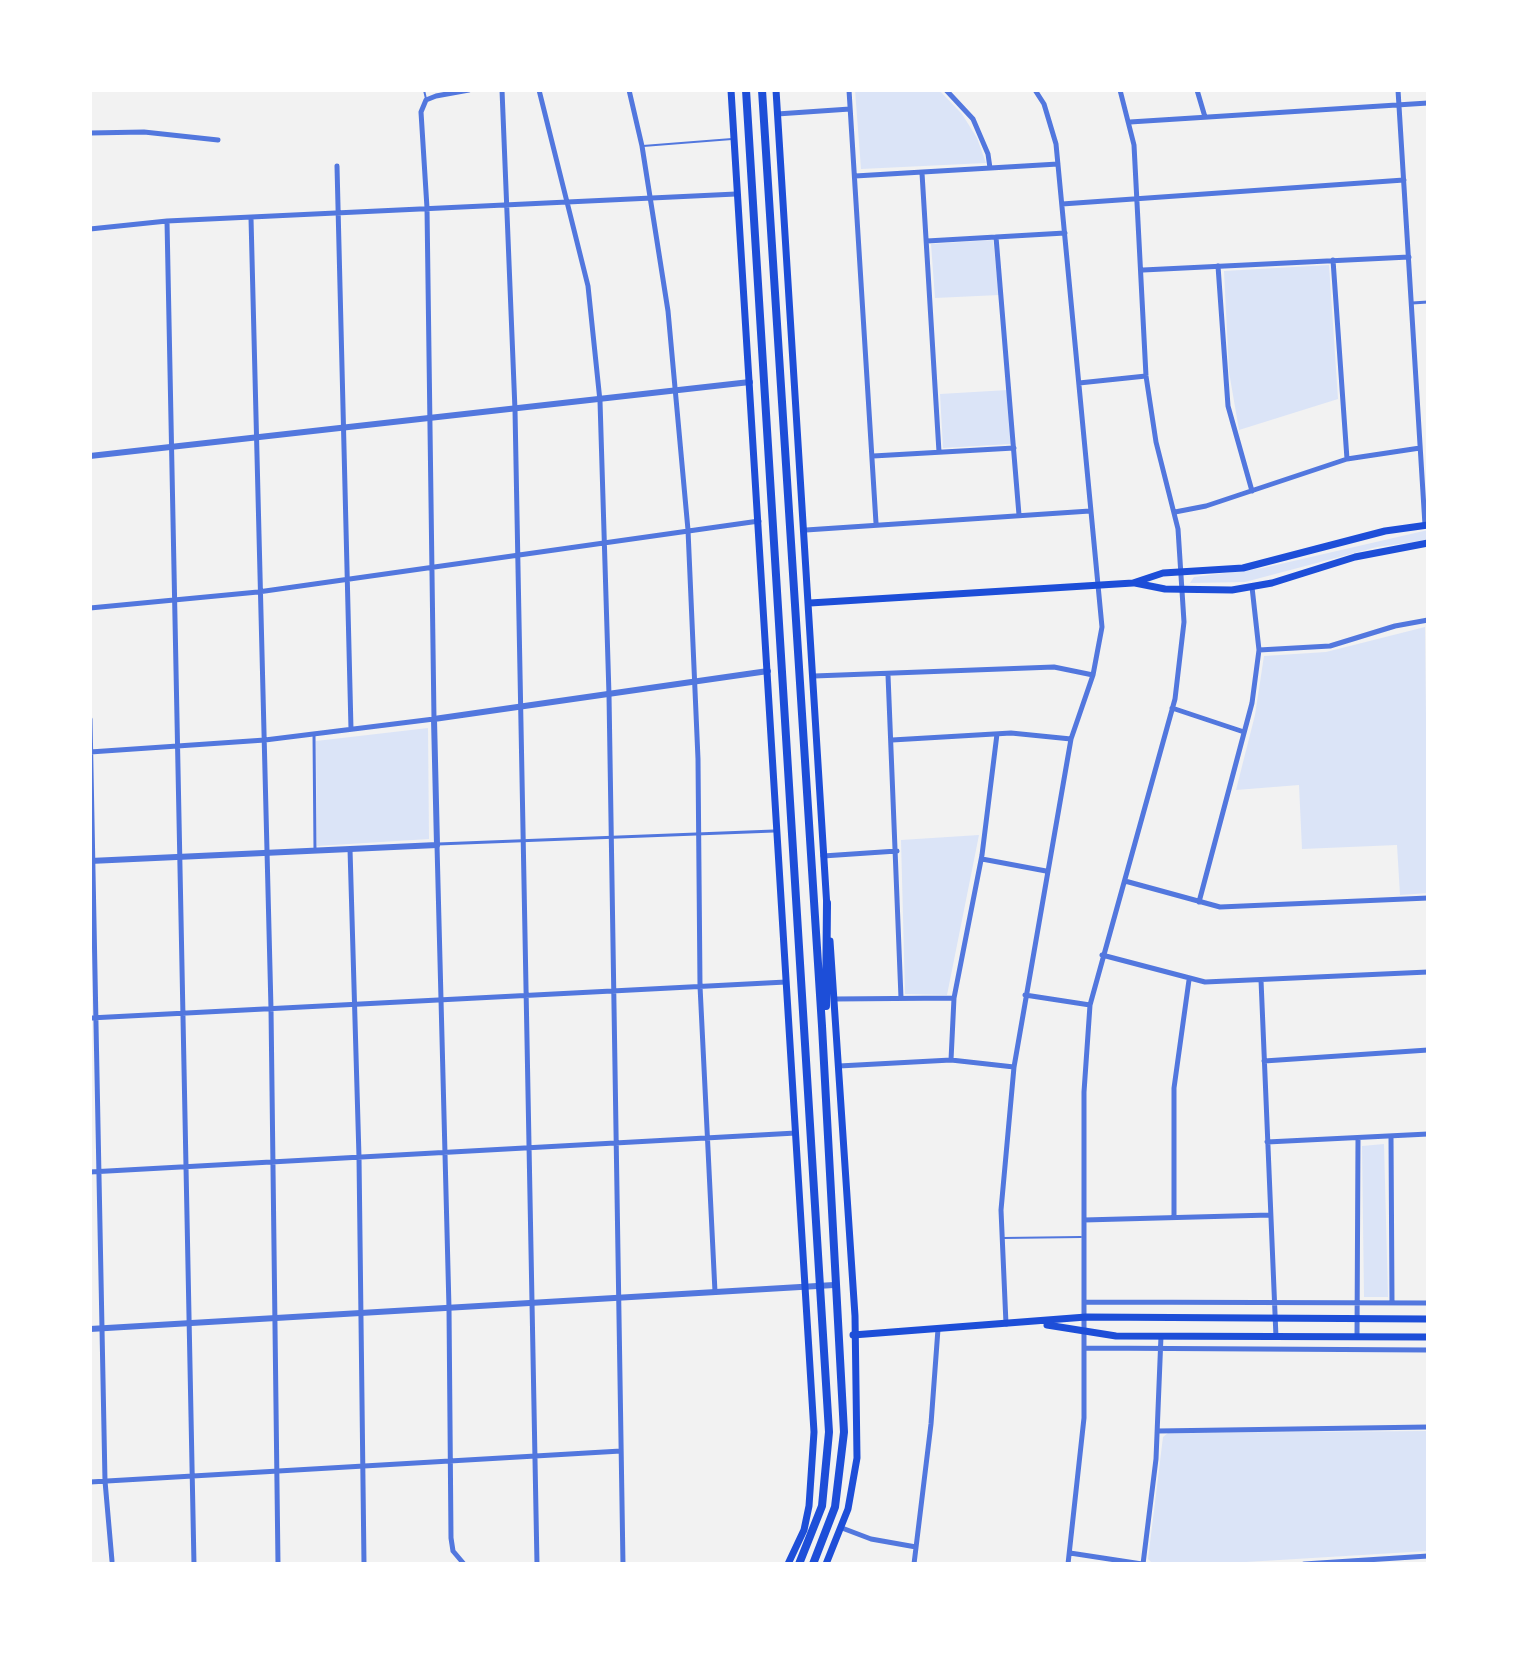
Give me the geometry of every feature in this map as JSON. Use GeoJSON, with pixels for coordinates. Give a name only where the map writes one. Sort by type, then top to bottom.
{"type":"FeatureCollection","features":[{"type":"Feature","properties":{"kind":"highway"},"geometry":{"type":"LineString","coordinates":[[746,90],[829,1458],[822,1506],[799,1564]]}},
{"type":"Feature","properties":{"kind":"highway"},"geometry":{"type":"LineString","coordinates":[[762,90],[822,1026],[843,1458],[835,1507],[813,1564]]}},
{"type":"Feature","properties":{"kind":"highway"},"geometry":{"type":"LineString","coordinates":[[822,1026],[826,1017],[827,903]]}},
{"type":"Feature","properties":{"kind":"main road"},"geometry":{"type":"LineString","coordinates":[[731,90],[760,521],[815,1458],[804,1530],[788,1564]]}},
{"type":"Feature","properties":{"kind":"main road"},"geometry":{"type":"LineString","coordinates":[[776,90],[806,530],[853,1335],[857,1458],[854,1485],[842,1528],[826,1564]]}},
{"type":"Feature","properties":{"kind":"main road"},"geometry":{"type":"LineString","coordinates":[[810,603],[1133,583],[1183,572],[1243,568],[1385,531],[1427,525]]}},
{"type":"Feature","properties":{"kind":"main road"},"geometry":{"type":"LineString","coordinates":[[1133,583],[1182,590],[1252,587],[1355,557],[1428,543]]}},
{"type":"Feature","properties":{"kind":"main road"},"geometry":{"type":"LineString","coordinates":[[853,1335],[1037,1324],[1086,1317],[1428,1319]]}},
{"type":"Feature","properties":{"kind":"main road"},"geometry":{"type":"LineString","coordinates":[[1037,1324],[1086,1332],[1161,1336],[1428,1337]]}},
{"type":"Feature","properties":{"kind":"street"},"geometry":{"type":"LineString","coordinates":[[464,1564],[453,1551],[450,1461],[427,208],[421,112],[426,100],[469,90]]}},
{"type":"Feature","properties":{"kind":"street"},"geometry":{"type":"LineString","coordinates":[[502,90],[515,410],[537,1564]]}},
{"type":"Feature","properties":{"kind":"street"},"geometry":{"type":"LineString","coordinates":[[539,90],[588,286],[600,401],[612,836],[623,1564]]}},
{"type":"Feature","properties":{"kind":"street"},"geometry":{"type":"LineString","coordinates":[[629,90],[642,146],[668,311],[688,530],[700,833],[700,986],[715,1292]]}},
{"type":"Feature","properties":{"kind":"street"},"geometry":{"type":"LineString","coordinates":[[849,90],[876,523]]}},
{"type":"Feature","properties":{"kind":"street"},"geometry":{"type":"LineString","coordinates":[[946,90],[973,119],[988,154],[990,168]]}},
{"type":"Feature","properties":{"kind":"street"},"geometry":{"type":"LineString","coordinates":[[1006,1326],[1003,1176],[1014,1067],[1071,739],[1093,675],[1102,627],[1058,164],[1051,124],[1035,90]]}},
{"type":"Feature","properties":{"kind":"street"},"geometry":{"type":"LineString","coordinates":[[1068,1564],[1080,1472],[1086,1348],[1084,1092],[1090,1005],[1172,708],[1182,644],[1183,572],[1174,513],[1156,442],[1146,376],[1138,197],[1130,122],[1120,90]]}},
{"type":"Feature","properties":{"kind":"street"},"geometry":{"type":"LineString","coordinates":[[1197,90],[1205,117]]}},
{"type":"Feature","properties":{"kind":"street"},"geometry":{"type":"LineString","coordinates":[[1398,90],[1427,525]]}},
{"type":"Feature","properties":{"kind":"street"},"geometry":{"type":"LineString","coordinates":[[1130,122],[1428,103]]}},
{"type":"Feature","properties":{"kind":"street"},"geometry":{"type":"LineString","coordinates":[[777,114],[850,109]]}},
{"type":"Feature","properties":{"kind":"street"},"geometry":{"type":"LineString","coordinates":[[90,133],[144,132],[218,140]]}},
{"type":"Feature","properties":{"kind":"street"},"geometry":{"type":"LineString","coordinates":[[855,176],[1058,164]]}},
{"type":"Feature","properties":{"kind":"street"},"geometry":{"type":"LineString","coordinates":[[337,166],[351,729]]}},
{"type":"Feature","properties":{"kind":"street"},"geometry":{"type":"LineString","coordinates":[[922,173],[939,452]]}},
{"type":"Feature","properties":{"kind":"street"},"geometry":{"type":"LineString","coordinates":[[1062,204],[1404,180]]}},
{"type":"Feature","properties":{"kind":"street"},"geometry":{"type":"LineString","coordinates":[[90,229],[167,221],[736,194]]}},
{"type":"Feature","properties":{"kind":"street"},"geometry":{"type":"LineString","coordinates":[[251,218],[258,592],[271,1009],[278,1564]]}},
{"type":"Feature","properties":{"kind":"street"},"geometry":{"type":"LineString","coordinates":[[167,221],[172,600],[178,746],[194,1564]]}},
{"type":"Feature","properties":{"kind":"street"},"geometry":{"type":"LineString","coordinates":[[927,241],[1065,233]]}},
{"type":"Feature","properties":{"kind":"street"},"geometry":{"type":"LineString","coordinates":[[996,237],[1019,515]]}},
{"type":"Feature","properties":{"kind":"street"},"geometry":{"type":"LineString","coordinates":[[1143,270],[1409,257]]}},
{"type":"Feature","properties":{"kind":"street"},"geometry":{"type":"LineString","coordinates":[[1333,260],[1347,459]]}},
{"type":"Feature","properties":{"kind":"street"},"geometry":{"type":"LineString","coordinates":[[1218,266],[1228,406],[1252,491]]}},
{"type":"Feature","properties":{"kind":"street"},"geometry":{"type":"LineString","coordinates":[[1412,303],[1428,302]]}},
{"type":"Feature","properties":{"kind":"street"},"geometry":{"type":"LineString","coordinates":[[1079,383],[1146,376]]}},
{"type":"Feature","properties":{"kind":"street"},"geometry":{"type":"LineString","coordinates":[[90,456],[750,382]]}},
{"type":"Feature","properties":{"kind":"street"},"geometry":{"type":"LineString","coordinates":[[873,456],[1014,448]]}},
{"type":"Feature","properties":{"kind":"street"},"geometry":{"type":"LineString","coordinates":[[1174,513],[1347,459],[1387,450],[1420,448]]}},
{"type":"Feature","properties":{"kind":"street"},"geometry":{"type":"LineString","coordinates":[[806,530],[1090,511]]}},
{"type":"Feature","properties":{"kind":"street"},"geometry":{"type":"LineString","coordinates":[[90,608],[258,592],[760,521]]}},
{"type":"Feature","properties":{"kind":"street"},"geometry":{"type":"LineString","coordinates":[[1199,902],[1244,732],[1259,650],[1252,587]]}},
{"type":"Feature","properties":{"kind":"street"},"geometry":{"type":"LineString","coordinates":[[1259,650],[1330,646],[1395,626],[1428,620]]}},
{"type":"Feature","properties":{"kind":"street"},"geometry":{"type":"LineString","coordinates":[[814,676],[1054,667],[1093,675]]}},
{"type":"Feature","properties":{"kind":"street"},"geometry":{"type":"LineString","coordinates":[[90,752],[265,740],[521,708],[768,671]]}},
{"type":"Feature","properties":{"kind":"street"},"geometry":{"type":"LineString","coordinates":[[888,675],[901,998]]}},
{"type":"Feature","properties":{"kind":"street"},"geometry":{"type":"LineString","coordinates":[[1172,708],[1244,732]]}},
{"type":"Feature","properties":{"kind":"street"},"geometry":{"type":"LineString","coordinates":[[90,719],[93,1018],[101,1172],[105,1481],[112,1561]]}},
{"type":"Feature","properties":{"kind":"street"},"geometry":{"type":"LineString","coordinates":[[314,734],[315,850]]}},
{"type":"Feature","properties":{"kind":"street"},"geometry":{"type":"LineString","coordinates":[[892,740],[997,734],[1071,739]]}},
{"type":"Feature","properties":{"kind":"street"},"geometry":{"type":"LineString","coordinates":[[951,1060],[954,998],[982,859],[997,734]]}},
{"type":"Feature","properties":{"kind":"street"},"geometry":{"type":"LineString","coordinates":[[91,861],[523,839],[778,831]]}},
{"type":"Feature","properties":{"kind":"street"},"geometry":{"type":"LineString","coordinates":[[350,849],[359,1157],[364,1564]]}},
{"type":"Feature","properties":{"kind":"street"},"geometry":{"type":"LineString","coordinates":[[823,856],[897,851]]}},
{"type":"Feature","properties":{"kind":"street"},"geometry":{"type":"LineString","coordinates":[[982,859],[1046,871]]}},
{"type":"Feature","properties":{"kind":"street"},"geometry":{"type":"LineString","coordinates":[[1125,881],[1199,902],[1243,908],[1428,898]]}},
{"type":"Feature","properties":{"kind":"street"},"geometry":{"type":"LineString","coordinates":[[1102,955],[1189,980],[1261,980],[1428,972]]}},
{"type":"Feature","properties":{"kind":"street"},"geometry":{"type":"LineString","coordinates":[[1174,1217],[1174,1088],[1189,980]]}},
{"type":"Feature","properties":{"kind":"street"},"geometry":{"type":"LineString","coordinates":[[1261,980],[1276,1337]]}},
{"type":"Feature","properties":{"kind":"street"},"geometry":{"type":"LineString","coordinates":[[93,1018],[786,982]]}},
{"type":"Feature","properties":{"kind":"street"},"geometry":{"type":"LineString","coordinates":[[1025,995],[1090,1005]]}},
{"type":"Feature","properties":{"kind":"street"},"geometry":{"type":"LineString","coordinates":[[835,999],[954,998]]}},
{"type":"Feature","properties":{"kind":"street"},"geometry":{"type":"LineString","coordinates":[[1264,1061],[1428,1050]]}},
{"type":"Feature","properties":{"kind":"street"},"geometry":{"type":"LineString","coordinates":[[839,1066],[951,1060],[1014,1067]]}},
{"type":"Feature","properties":{"kind":"street"},"geometry":{"type":"LineString","coordinates":[[90,1172],[796,1133]]}},
{"type":"Feature","properties":{"kind":"street"},"geometry":{"type":"LineString","coordinates":[[1267,1142],[1428,1134]]}},
{"type":"Feature","properties":{"kind":"street"},"geometry":{"type":"LineString","coordinates":[[1391,1136],[1392,1303]]}},
{"type":"Feature","properties":{"kind":"street"},"geometry":{"type":"LineString","coordinates":[[1357,1336],[1358,1139]]}},
{"type":"Feature","properties":{"kind":"street"},"geometry":{"type":"LineString","coordinates":[[1083,1220],[1270,1215]]}},
{"type":"Feature","properties":{"kind":"street"},"geometry":{"type":"LineString","coordinates":[[90,1329],[834,1285]]}},
{"type":"Feature","properties":{"kind":"street"},"geometry":{"type":"LineString","coordinates":[[1086,1302],[1428,1303]]}},
{"type":"Feature","properties":{"kind":"street"},"geometry":{"type":"LineString","coordinates":[[914,1564],[931,1424],[938,1329]]}},
{"type":"Feature","properties":{"kind":"street"},"geometry":{"type":"LineString","coordinates":[[1070,1553],[1143,1564],[1158,1431],[1161,1336]]}},
{"type":"Feature","properties":{"kind":"street"},"geometry":{"type":"LineString","coordinates":[[1086,1348],[1160,1351],[1428,1350]]}},
{"type":"Feature","properties":{"kind":"street"},"geometry":{"type":"LineString","coordinates":[[1158,1431],[1428,1427]]}},
{"type":"Feature","properties":{"kind":"street"},"geometry":{"type":"LineString","coordinates":[[90,1482],[621,1451]]}},
{"type":"Feature","properties":{"kind":"street"},"geometry":{"type":"LineString","coordinates":[[842,1528],[871,1539],[916,1547]]}},
{"type":"Feature","properties":{"kind":"street"},"geometry":{"type":"LineString","coordinates":[[1304,1564],[1428,1556]]}},
{"type":"Feature","properties":{"kind":"lane"},"geometry":{"type":"LineString","coordinates":[[424,90],[426,100]]}},
{"type":"Feature","properties":{"kind":"lane"},"geometry":{"type":"LineString","coordinates":[[642,146],[733,139]]}},
{"type":"Feature","properties":{"kind":"lane"},"geometry":{"type":"LineString","coordinates":[[1002,1238],[1084,1237]]}},
{"type":"Feature","properties":{"kind":"shaded area"},"geometry":{"type":"Polygon","coordinates":[[[855,90],[939,90],[962,114],[977,138],[986,163],[861,169],[855,90]]]}},
{"type":"Feature","properties":{"kind":"shaded area"},"geometry":{"type":"Polygon","coordinates":[[[993,240],[999,295],[935,298],[931,244],[993,240]]]}},
{"type":"Feature","properties":{"kind":"shaded area"},"geometry":{"type":"Polygon","coordinates":[[[1329,265],[1338,399],[1239,430],[1229,372],[1224,271],[1329,265]]]}},
{"type":"Feature","properties":{"kind":"shaded area"},"geometry":{"type":"Polygon","coordinates":[[[1008,390],[1011,444],[943,448],[940,394],[1008,390]]]}},
{"type":"Feature","properties":{"kind":"shaded area"},"geometry":{"type":"Polygon","coordinates":[[[1428,530],[1428,540],[1377,547],[1245,582],[1190,583],[1194,577],[1263,568],[1428,530]]]}},
{"type":"Feature","properties":{"kind":"shaded area"},"geometry":{"type":"Polygon","coordinates":[[[1425,627],[1428,893],[1400,895],[1397,845],[1302,849],[1299,785],[1236,790],[1255,715],[1264,656],[1326,652],[1425,627]]]}},
{"type":"Feature","properties":{"kind":"shaded area"},"geometry":{"type":"Polygon","coordinates":[[[428,728],[429,839],[317,846],[316,741],[428,728]]]}},
{"type":"Feature","properties":{"kind":"shaded area"},"geometry":{"type":"Polygon","coordinates":[[[979,835],[947,995],[905,994],[901,840],[979,835]]]}},
{"type":"Feature","properties":{"kind":"shaded area"},"geometry":{"type":"Polygon","coordinates":[[[1384,1144],[1388,1297],[1364,1297],[1362,1146],[1384,1144]]]}},
{"type":"Feature","properties":{"kind":"shaded area"},"geometry":{"type":"Polygon","coordinates":[[[1427,1431],[1428,1551],[1213,1564],[1152,1563],[1148,1559],[1163,1437],[1168,1433],[1427,1431]]]}}]}
